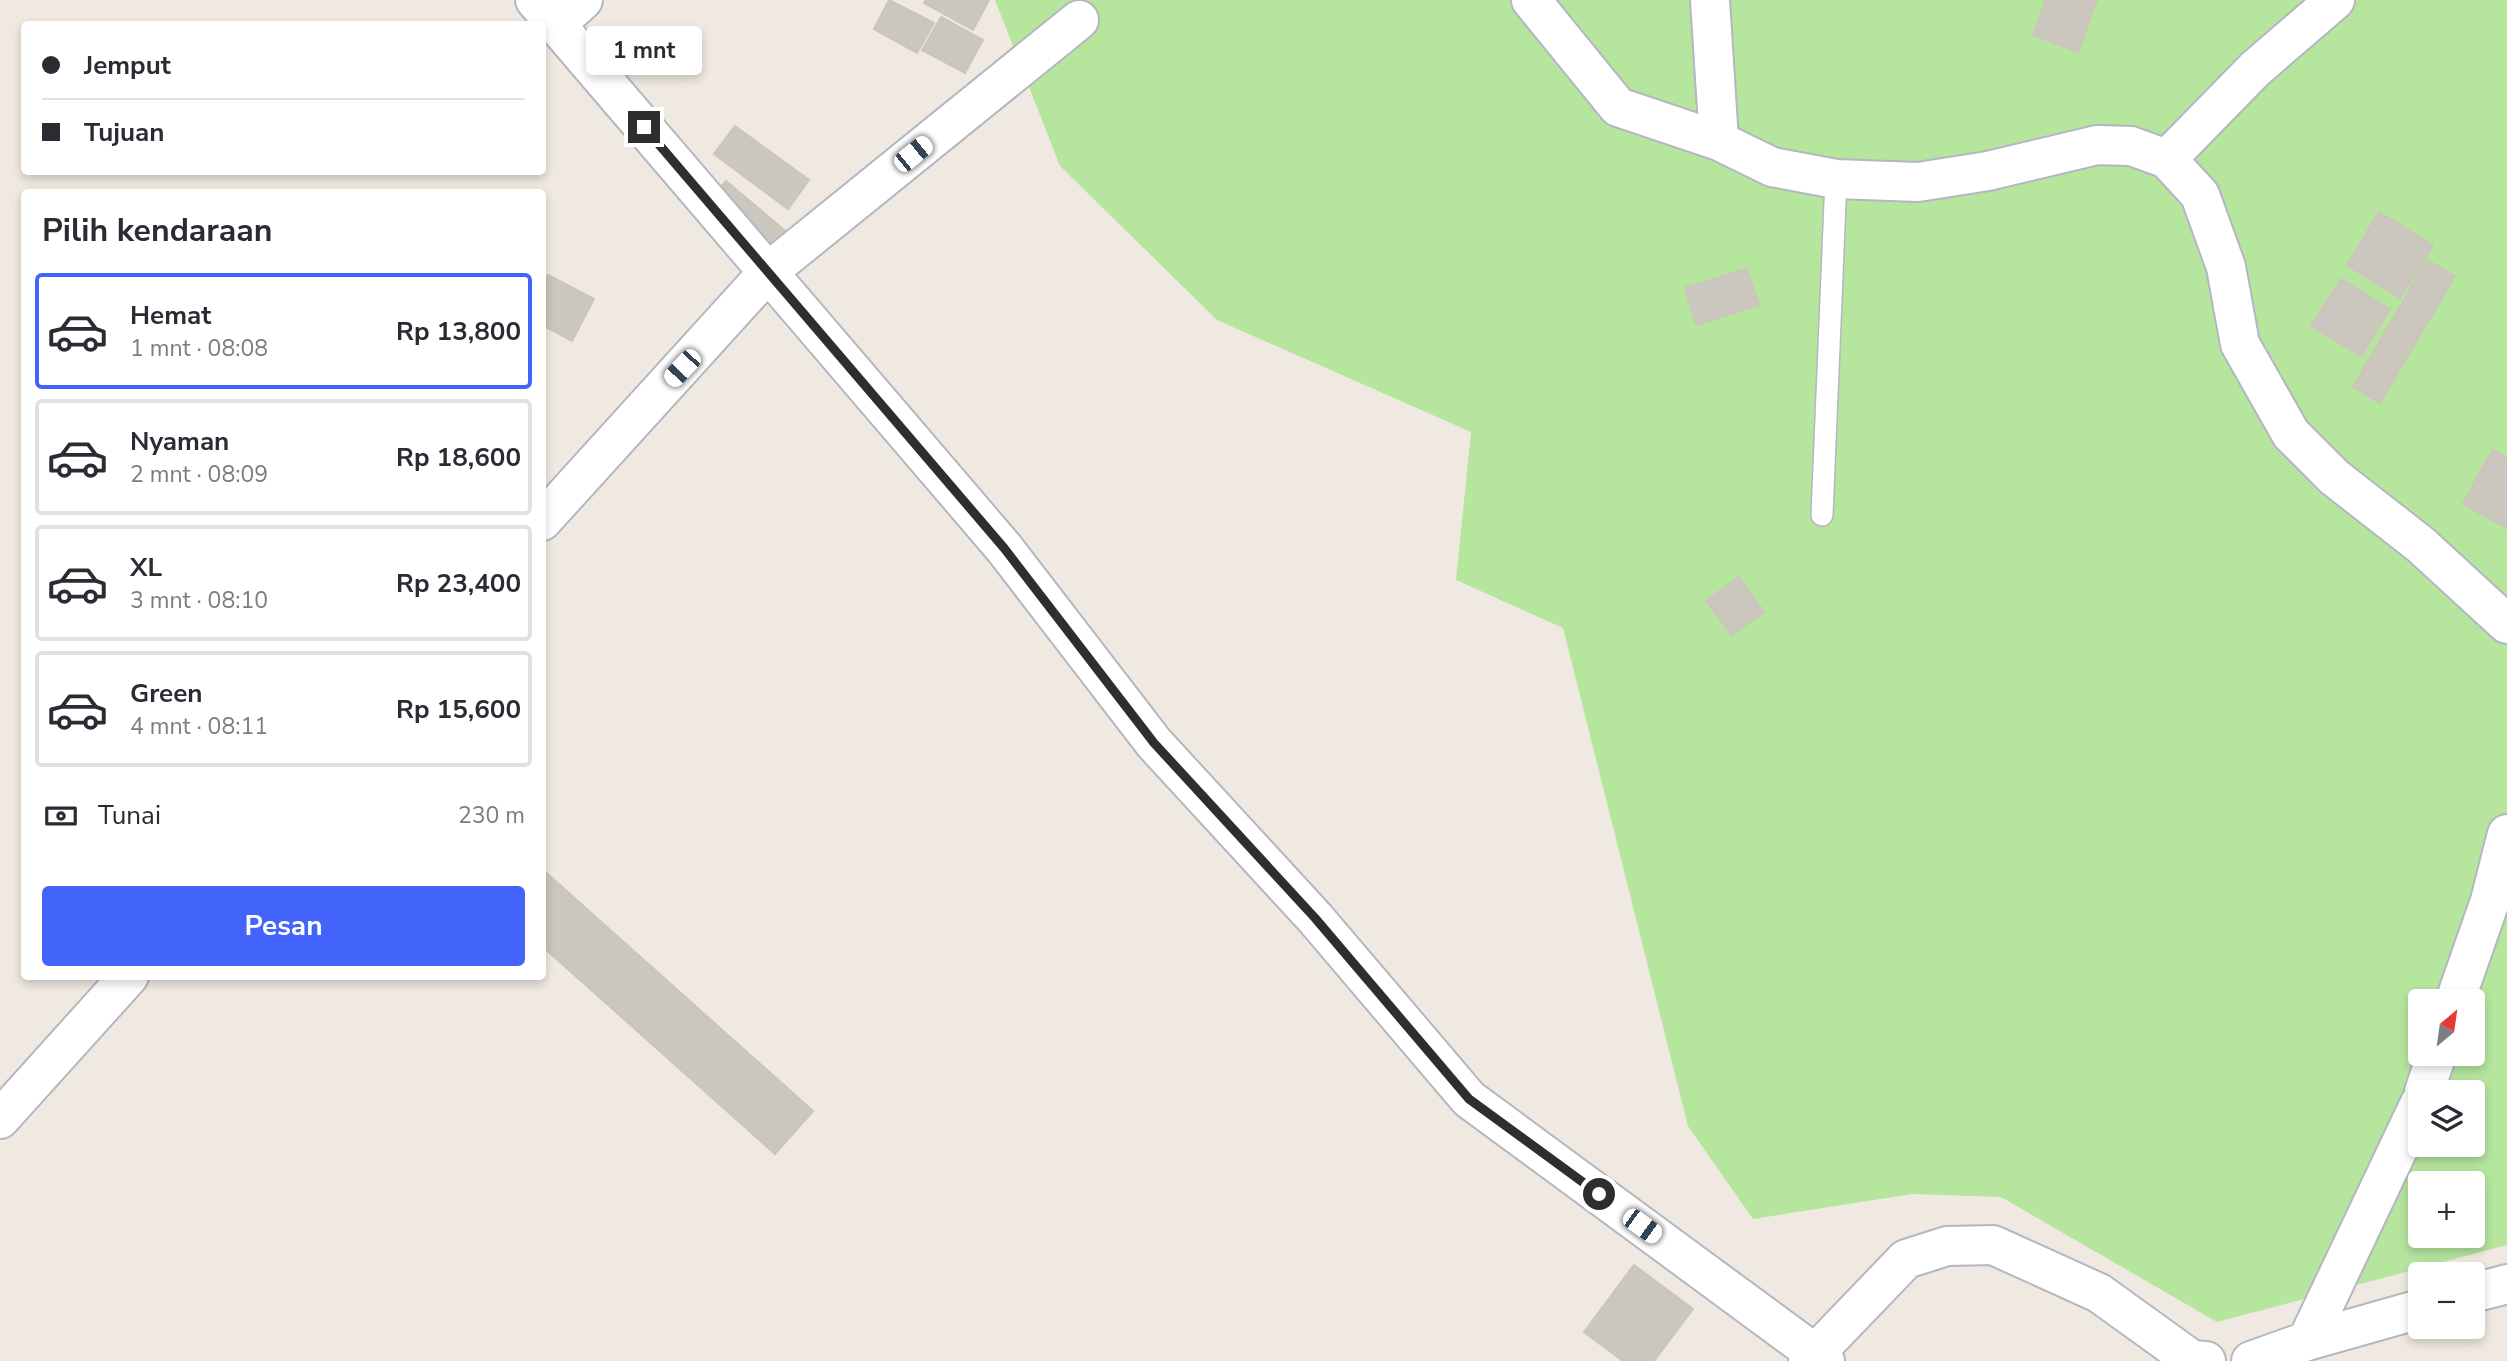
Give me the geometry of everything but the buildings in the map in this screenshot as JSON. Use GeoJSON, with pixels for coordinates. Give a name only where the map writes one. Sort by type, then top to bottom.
{"type":"FeatureCollection","features":[{"type":"Feature","properties":{"kind":"street"},"geometry":{"type":"LineString","coordinates":[[1531,0],[1618,107],[1719,141],[1772,167],[1836,179],[1918,182],[1988,171],[2096,145],[2131,146],[2167,159],[2200,195],[2226,267],[2240,344],[2291,434],[2334,477],[2421,545],[2507,624]]}},
{"type":"Feature","properties":{"kind":"street"},"geometry":{"type":"LineString","coordinates":[[1710,0],[1719,141]]}},
{"type":"Feature","properties":{"kind":"street"},"geometry":{"type":"LineString","coordinates":[[2167,159],[2255,69],[2335,0]]}},
{"type":"Feature","properties":{"kind":"street"},"geometry":{"type":"LineString","coordinates":[[558,8],[769,271],[1004,548],[1154,743],[1315,918],[1469,1099],[1816,1358],[1906,1259],[1947,1246],[1993,1245],[2099,1293],[2192,1360],[2206,1361]]}},
{"type":"Feature","properties":{"kind":"street"},"geometry":{"type":"LineString","coordinates":[[546,517],[769,271],[1079,20]]}},
{"type":"Feature","properties":{"kind":"street"},"geometry":{"type":"LineString","coordinates":[[2459,989],[2490,901],[2507,834]]}},
{"type":"Feature","properties":{"kind":"street"},"geometry":{"type":"LineString","coordinates":[[0,1119],[126,980]]}},
{"type":"Feature","properties":{"kind":"street"},"geometry":{"type":"LineString","coordinates":[[2307,1341],[2408,1128]]}},
{"type":"Feature","properties":{"kind":"street"},"geometry":{"type":"LineString","coordinates":[[2485,1289],[2507,1283]]}},
{"type":"Feature","properties":{"kind":"street"},"geometry":{"type":"LineString","coordinates":[[2251,1361],[2307,1341],[2408,1312]]}},
{"type":"Feature","properties":{"kind":"lane"},"geometry":{"type":"LineString","coordinates":[[1822,515],[1836,179]]}},
{"type":"Feature","properties":{"kind":"green space"},"geometry":{"type":"Polygon","coordinates":[[[995,0],[2507,0],[2507,1245],[2443,1262],[2408,1262],[2408,1271],[2217,1322],[2001,1197],[1912,1194],[1753,1219],[1688,1126],[1563,628],[1456,580],[1471,432],[1217,320],[1060,166],[995,0]]]}},
{"type":"Feature","properties":{"kind":"route"},"geometry":{"type":"LineString","coordinates":[[644,127],[1004,548],[1154,743],[1315,918],[1469,1099],[1599,1194]]}}]}
